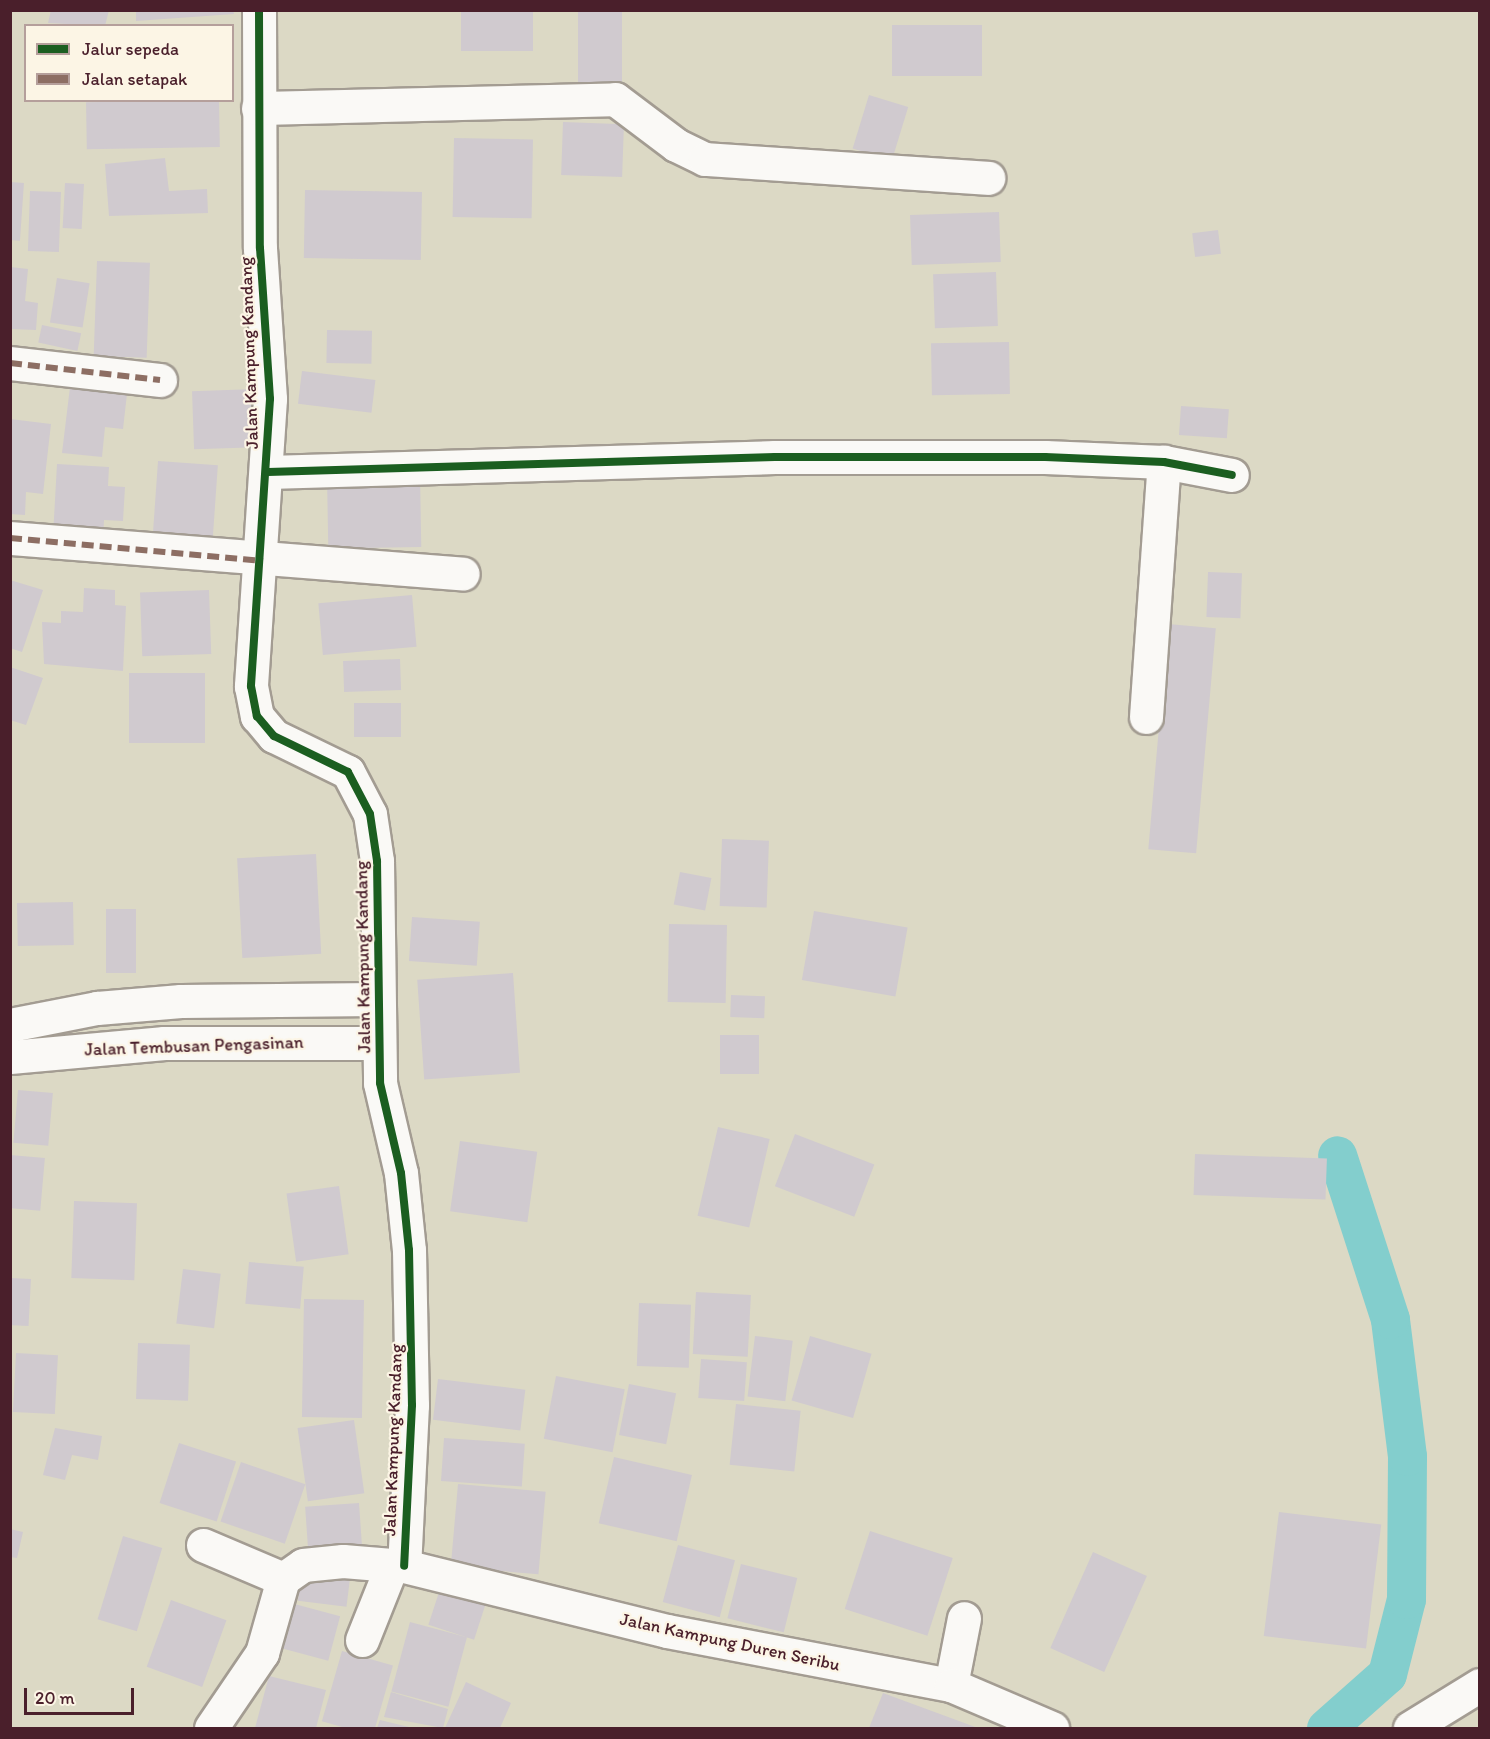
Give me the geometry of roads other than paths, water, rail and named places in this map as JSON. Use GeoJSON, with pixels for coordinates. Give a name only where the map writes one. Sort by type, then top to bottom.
{"type":"FeatureCollection","features":[{"type":"Feature","properties":{"kind":"street","name":"Jalan Kampung Kandang"},"geometry":{"type":"LineString","coordinates":[[259,10],[258,108],[268,472],[263,561],[251,686],[257,716],[274,736],[348,772],[362,789],[378,861],[376,999],[378,1043],[409,1250],[412,1406],[398,1566],[362,1640]]}},
{"type":"Feature","properties":{"kind":"street"},"geometry":{"type":"LineString","coordinates":[[258,108],[615,99],[676,145],[705,159],[988,178]]}},
{"type":"Feature","properties":{"kind":"street"},"geometry":{"type":"LineString","coordinates":[[10,363],[160,381]]}},
{"type":"Feature","properties":{"kind":"street"},"geometry":{"type":"LineString","coordinates":[[268,472],[775,457],[1146,462],[1232,475]]}},
{"type":"Feature","properties":{"kind":"street"},"geometry":{"type":"LineString","coordinates":[[1146,462],[1146,717]]}},
{"type":"Feature","properties":{"kind":"street"},"geometry":{"type":"LineString","coordinates":[[10,538],[263,561],[463,574]]}},
{"type":"Feature","properties":{"kind":"street"},"geometry":{"type":"LineString","coordinates":[[10,1025],[97,1008],[181,1001],[376,999]]}},
{"type":"Feature","properties":{"kind":"street","name":"Jalan Tembusan Pengasinan"},"geometry":{"type":"LineString","coordinates":[[10,1057],[188,1042],[378,1043]]}},
{"type":"Feature","properties":{"kind":"street"},"geometry":{"type":"LineString","coordinates":[[203,1545],[283,1579],[262,1653],[211,1728]]}},
{"type":"Feature","properties":{"kind":"street","name":"Jalan Kampung Duren Seribu"},"geometry":{"type":"LineString","coordinates":[[283,1579],[293,1570],[322,1561],[398,1566],[783,1655],[951,1685],[1052,1728]]}},
{"type":"Feature","properties":{"kind":"street"},"geometry":{"type":"LineString","coordinates":[[951,1685],[964,1618]]}},
{"type":"Feature","properties":{"kind":"street"},"geometry":{"type":"LineString","coordinates":[[1410,1728],[1479,1685]]}},
{"type":"Feature","properties":{"kind":"waterway"},"geometry":{"type":"LineString","coordinates":[[1326,1728],[1387,1674],[1406,1599],[1407,1456],[1390,1319],[1337,1155]]}}]}
